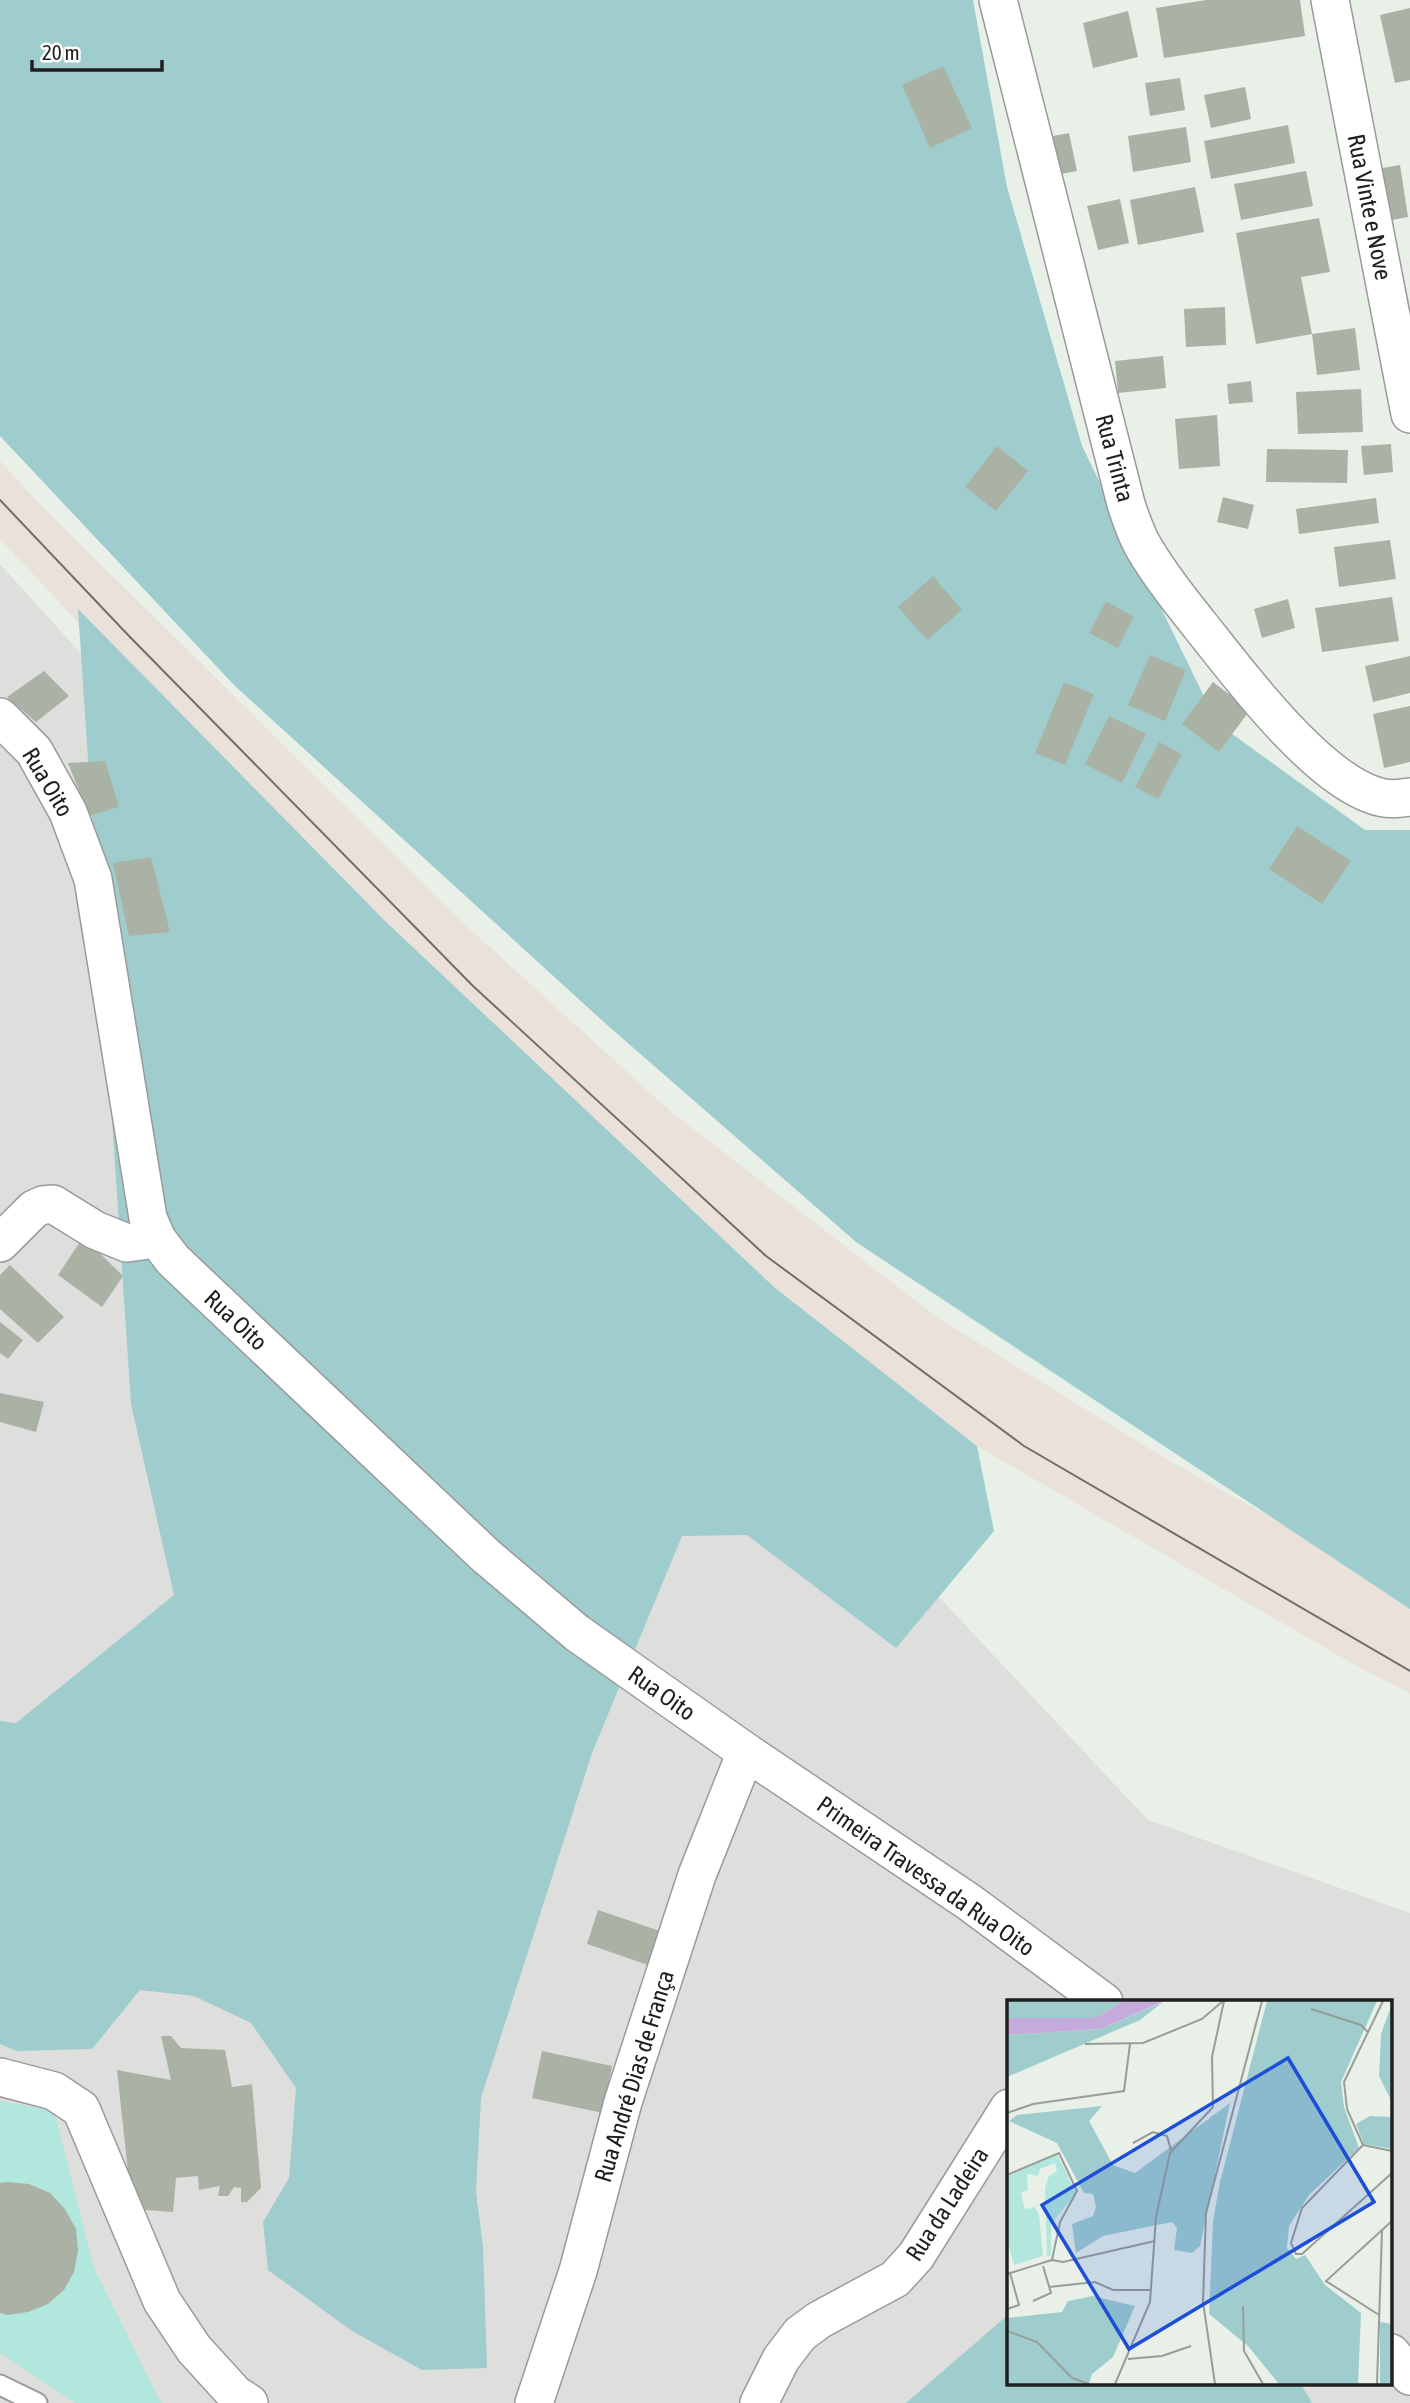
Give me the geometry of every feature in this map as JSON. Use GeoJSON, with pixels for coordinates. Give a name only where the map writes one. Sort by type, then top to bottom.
{"type":"FeatureCollection","features":[{"type":"Feature","properties":{"kind":"street","name":"Rua Trinta"},"geometry":{"type":"LineString","coordinates":[[998,0],[1126,504],[1143,546],[1176,595],[1254,693],[1309,751],[1346,782],[1373,795],[1394,799],[1410,797]]}},
{"type":"Feature","properties":{"kind":"street","name":"Rua Vinte e Nove"},"geometry":{"type":"LineString","coordinates":[[1330,0],[1410,414]]}},
{"type":"Feature","properties":{"kind":"street","name":"Rua Oito"},"geometry":{"type":"LineString","coordinates":[[0,717],[34,751],[48,775],[68,812],[93,879],[148,1218],[157,1238],[173,1260],[486,1556],[577,1633],[746,1752]]}},
{"type":"Feature","properties":{"kind":"street"},"geometry":{"type":"LineString","coordinates":[[0,1243],[34,1209],[43,1205],[53,1205],[95,1230],[127,1243],[157,1238]]}},
{"type":"Feature","properties":{"kind":"street","name":"Primeira Travessa da Rua Oito"},"geometry":{"type":"LineString","coordinates":[[746,1752],[969,1902],[1088,1997]]}},
{"type":"Feature","properties":{"kind":"street","name":"Rua André Dias de França"},"geometry":{"type":"LineString","coordinates":[[534,2403],[578,2271],[623,2102],[697,1875],[746,1752]]}},
{"type":"Feature","properties":{"kind":"street"},"geometry":{"type":"LineString","coordinates":[[0,2077],[54,2091],[81,2109],[162,2301],[194,2349],[235,2394],[249,2403]]}},
{"type":"Feature","properties":{"kind":"street","name":"Rua da Ladeira"},"geometry":{"type":"LineString","coordinates":[[759,2403],[781,2359],[800,2334],[819,2320],[895,2279],[916,2256],[1007,2111]]}},
{"type":"Feature","properties":{"kind":"street"},"geometry":{"type":"LineString","coordinates":[[1392,2354],[1410,2376]]}},
{"type":"Feature","properties":{"kind":"lane"},"geometry":{"type":"LineString","coordinates":[[0,2385],[37,2403]]}},
{"type":"Feature","properties":{"kind":"shaded area"},"geometry":{"type":"Polygon","coordinates":[[[0,0],[973,0],[1007,187],[1082,446],[1217,723],[1365,830],[1410,830],[1410,1609],[856,1242],[606,1024],[234,685],[0,436],[0,0]]]}},
{"type":"Feature","properties":{"kind":"shaded area"},"geometry":{"type":"Polygon","coordinates":[[[0,461],[37,501],[462,922],[669,1110],[938,1318],[1166,1459],[1410,1595],[1410,1693],[1360,1668],[977,1446],[774,1287],[362,924],[0,539],[0,461]]]}},
{"type":"Feature","properties":{"kind":"shaded area"},"geometry":{"type":"Polygon","coordinates":[[[0,564],[818,1468],[1148,1820],[1410,1913],[1410,2403],[0,2403],[0,564]]]}},
{"type":"Feature","properties":{"kind":"shaded area"},"geometry":{"type":"Polygon","coordinates":[[[78,609],[385,921],[774,1287],[977,1446],[994,1531],[896,1648],[747,1535],[682,1536],[592,1753],[481,2098],[476,2192],[483,2247],[487,2368],[422,2370],[352,2331],[268,2270],[263,2222],[289,2178],[296,2088],[251,2023],[194,1996],[140,1990],[92,2049],[17,2051],[0,2044],[0,1721],[16,1723],[174,1595],[131,1404],[78,609]]]}},
{"type":"Feature","properties":{"kind":"shaded area"},"geometry":{"type":"Polygon","coordinates":[[[0,2101],[54,2110],[94,2268],[161,2403],[75,2403],[0,2353],[0,2101]]]}},
{"type":"Feature","properties":{"kind":"shaded area"},"geometry":{"type":"Polygon","coordinates":[[[1007,2316],[1007,2386],[1302,2386],[1312,2403],[906,2403],[1007,2316]]]}},
{"type":"Feature","properties":{"kind":"building"},"geometry":{"type":"Polygon","coordinates":[[[1206,0],[1300,0],[1305,36],[1164,58],[1156,8],[1206,0]]]}},
{"type":"Feature","properties":{"kind":"building"},"geometry":{"type":"Polygon","coordinates":[[[1410,8],[1410,80],[1395,83],[1380,15],[1410,8]]]}},
{"type":"Feature","properties":{"kind":"building"},"geometry":{"type":"Polygon","coordinates":[[[1128,11],[1138,57],[1093,68],[1083,23],[1128,11]]]}},
{"type":"Feature","properties":{"kind":"building"},"geometry":{"type":"Polygon","coordinates":[[[943,66],[972,128],[930,148],[902,85],[943,66]]]}},
{"type":"Feature","properties":{"kind":"building"},"geometry":{"type":"Polygon","coordinates":[[[1180,78],[1185,110],[1150,116],[1145,83],[1180,78]]]}},
{"type":"Feature","properties":{"kind":"building"},"geometry":{"type":"Polygon","coordinates":[[[1245,87],[1251,119],[1211,128],[1204,95],[1245,87]]]}},
{"type":"Feature","properties":{"kind":"building"},"geometry":{"type":"Polygon","coordinates":[[[1288,125],[1295,163],[1211,179],[1204,141],[1288,125]]]}},
{"type":"Feature","properties":{"kind":"building"},"geometry":{"type":"Polygon","coordinates":[[[1186,127],[1191,162],[1133,172],[1128,136],[1186,127]]]}},
{"type":"Feature","properties":{"kind":"building"},"geometry":{"type":"Polygon","coordinates":[[[1069,133],[1077,171],[1061,174],[1053,136],[1069,133]]]}},
{"type":"Feature","properties":{"kind":"building"},"geometry":{"type":"Polygon","coordinates":[[[1400,165],[1408,217],[1387,221],[1377,169],[1400,165]]]}},
{"type":"Feature","properties":{"kind":"building"},"geometry":{"type":"Polygon","coordinates":[[[1306,171],[1313,206],[1241,220],[1234,184],[1306,171]]]}},
{"type":"Feature","properties":{"kind":"building"},"geometry":{"type":"Polygon","coordinates":[[[1195,187],[1204,232],[1138,245],[1130,200],[1195,187]]]}},
{"type":"Feature","properties":{"kind":"building"},"geometry":{"type":"Polygon","coordinates":[[[1120,199],[1129,243],[1098,250],[1087,206],[1120,199]]]}},
{"type":"Feature","properties":{"kind":"building"},"geometry":{"type":"Polygon","coordinates":[[[1319,218],[1330,272],[1301,277],[1312,334],[1256,344],[1236,233],[1319,218]]]}},
{"type":"Feature","properties":{"kind":"building"},"geometry":{"type":"Polygon","coordinates":[[[1225,307],[1226,345],[1186,347],[1184,309],[1225,307]]]}},
{"type":"Feature","properties":{"kind":"building"},"geometry":{"type":"Polygon","coordinates":[[[1355,328],[1360,370],[1317,375],[1312,334],[1355,328]]]}},
{"type":"Feature","properties":{"kind":"building"},"geometry":{"type":"Polygon","coordinates":[[[1163,356],[1166,388],[1118,393],[1115,361],[1163,356]]]}},
{"type":"Feature","properties":{"kind":"building"},"geometry":{"type":"Polygon","coordinates":[[[1251,381],[1253,402],[1229,404],[1227,384],[1251,381]]]}},
{"type":"Feature","properties":{"kind":"building"},"geometry":{"type":"Polygon","coordinates":[[[1361,389],[1363,432],[1298,434],[1296,392],[1361,389]]]}},
{"type":"Feature","properties":{"kind":"building"},"geometry":{"type":"Polygon","coordinates":[[[1217,415],[1220,466],[1179,469],[1175,419],[1217,415]]]}},
{"type":"Feature","properties":{"kind":"building"},"geometry":{"type":"Polygon","coordinates":[[[1391,444],[1393,472],[1364,475],[1361,446],[1391,444]]]}},
{"type":"Feature","properties":{"kind":"building"},"geometry":{"type":"Polygon","coordinates":[[[997,446],[1028,471],[996,511],[965,487],[997,446]]]}},
{"type":"Feature","properties":{"kind":"building"},"geometry":{"type":"Polygon","coordinates":[[[1267,449],[1348,450],[1347,483],[1266,482],[1267,449]]]}},
{"type":"Feature","properties":{"kind":"building"},"geometry":{"type":"Polygon","coordinates":[[[1223,497],[1254,505],[1248,529],[1217,522],[1223,497]]]}},
{"type":"Feature","properties":{"kind":"building"},"geometry":{"type":"Polygon","coordinates":[[[1376,498],[1379,523],[1299,534],[1296,509],[1376,498]]]}},
{"type":"Feature","properties":{"kind":"building"},"geometry":{"type":"Polygon","coordinates":[[[1390,540],[1396,579],[1339,587],[1334,547],[1390,540]]]}},
{"type":"Feature","properties":{"kind":"building"},"geometry":{"type":"Polygon","coordinates":[[[933,576],[962,610],[927,640],[898,607],[933,576]]]}},
{"type":"Feature","properties":{"kind":"building"},"geometry":{"type":"Polygon","coordinates":[[[1392,597],[1399,641],[1322,652],[1315,608],[1392,597]]]}},
{"type":"Feature","properties":{"kind":"building"},"geometry":{"type":"Polygon","coordinates":[[[1288,599],[1295,628],[1262,638],[1254,609],[1288,599]]]}},
{"type":"Feature","properties":{"kind":"building"},"geometry":{"type":"Polygon","coordinates":[[[1106,601],[1134,617],[1118,648],[1089,633],[1106,601]]]}},
{"type":"Feature","properties":{"kind":"building"},"geometry":{"type":"Polygon","coordinates":[[[1150,655],[1186,670],[1165,721],[1128,705],[1150,655]]]}},
{"type":"Feature","properties":{"kind":"building"},"geometry":{"type":"Polygon","coordinates":[[[1410,656],[1410,693],[1373,702],[1365,666],[1410,656]]]}},
{"type":"Feature","properties":{"kind":"building"},"geometry":{"type":"Polygon","coordinates":[[[44,671],[69,696],[36,722],[7,697],[44,671]]]}},
{"type":"Feature","properties":{"kind":"building"},"geometry":{"type":"Polygon","coordinates":[[[1064,682],[1094,694],[1065,765],[1035,753],[1064,682]]]}},
{"type":"Feature","properties":{"kind":"building"},"geometry":{"type":"Polygon","coordinates":[[[1213,682],[1250,710],[1219,752],[1182,724],[1213,682]]]}},
{"type":"Feature","properties":{"kind":"building"},"geometry":{"type":"Polygon","coordinates":[[[1410,706],[1410,762],[1384,768],[1373,714],[1410,706]]]}},
{"type":"Feature","properties":{"kind":"building"},"geometry":{"type":"Polygon","coordinates":[[[1109,716],[1146,734],[1122,783],[1085,764],[1109,716]]]}},
{"type":"Feature","properties":{"kind":"building"},"geometry":{"type":"Polygon","coordinates":[[[1159,742],[1182,754],[1158,799],[1135,787],[1159,742]]]}},
{"type":"Feature","properties":{"kind":"building"},"geometry":{"type":"Polygon","coordinates":[[[105,761],[119,807],[89,816],[68,763],[105,761]]]}},
{"type":"Feature","properties":{"kind":"building"},"geometry":{"type":"Polygon","coordinates":[[[1297,826],[1351,861],[1322,904],[1269,869],[1297,826]]]}},
{"type":"Feature","properties":{"kind":"building"},"geometry":{"type":"Polygon","coordinates":[[[151,857],[170,932],[129,936],[113,863],[151,857]]]}},
{"type":"Feature","properties":{"kind":"building"},"geometry":{"type":"Polygon","coordinates":[[[83,1237],[123,1276],[102,1307],[58,1275],[83,1237]]]}},
{"type":"Feature","properties":{"kind":"building"},"geometry":{"type":"Polygon","coordinates":[[[10,1265],[64,1317],[38,1343],[0,1309],[0,1275],[10,1265]]]}},
{"type":"Feature","properties":{"kind":"building"},"geometry":{"type":"Polygon","coordinates":[[[0,1322],[23,1340],[8,1359],[0,1353],[0,1322]]]}},
{"type":"Feature","properties":{"kind":"building"},"geometry":{"type":"Polygon","coordinates":[[[0,1393],[44,1402],[36,1432],[0,1422],[0,1393]]]}},
{"type":"Feature","properties":{"kind":"building"},"geometry":{"type":"Polygon","coordinates":[[[598,1910],[663,1932],[651,1966],[587,1944],[598,1910]]]}},
{"type":"Feature","properties":{"kind":"building"},"geometry":{"type":"Polygon","coordinates":[[[161,2036],[171,2036],[181,2048],[225,2050],[232,2087],[252,2084],[261,2188],[247,2202],[241,2202],[241,2188],[234,2187],[228,2196],[218,2196],[220,2186],[199,2190],[198,2176],[176,2178],[173,2212],[132,2209],[117,2070],[171,2080],[161,2036]]]}},
{"type":"Feature","properties":{"kind":"building"},"geometry":{"type":"Polygon","coordinates":[[[542,2051],[612,2066],[603,2113],[532,2098],[542,2051]]]}},
{"type":"Feature","properties":{"kind":"building"},"geometry":{"type":"Polygon","coordinates":[[[0,2183],[29,2184],[50,2193],[65,2209],[76,2229],[78,2251],[74,2272],[64,2290],[48,2304],[28,2312],[8,2315],[0,2313],[0,2183]]]}},
{"type":"Feature","properties":{"kind":"tram line"},"geometry":{"type":"LineString","coordinates":[[0,500],[129,636],[473,986],[766,1256],[1024,1446],[1410,1671]]}}]}
